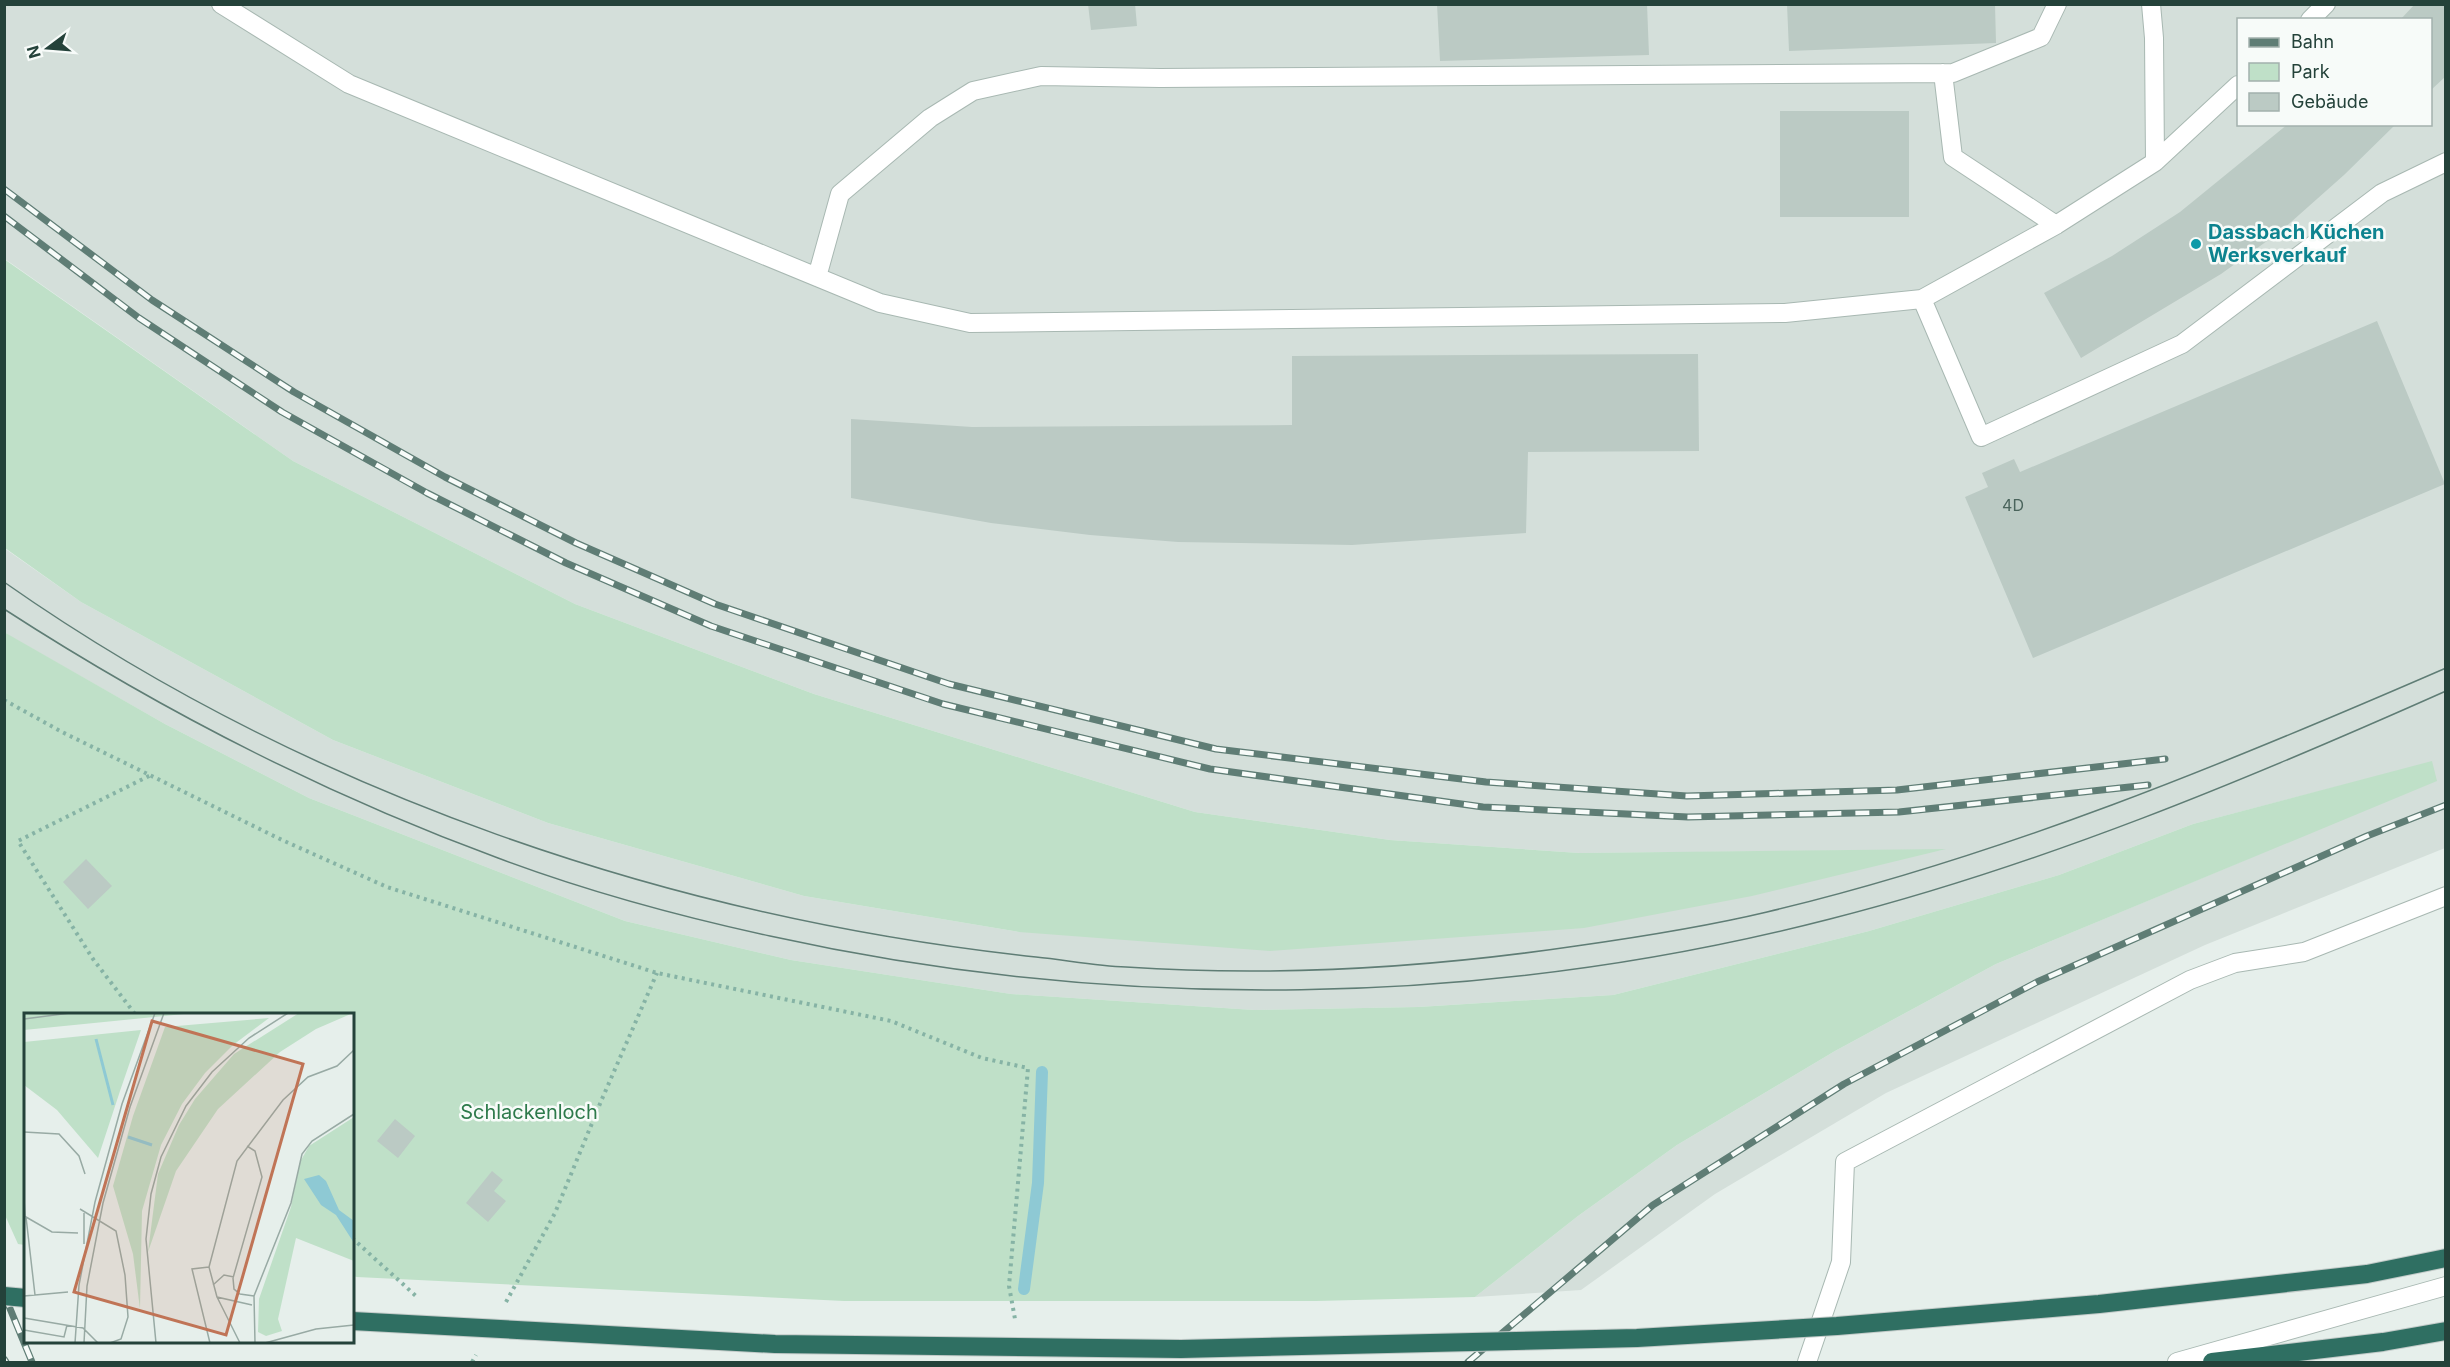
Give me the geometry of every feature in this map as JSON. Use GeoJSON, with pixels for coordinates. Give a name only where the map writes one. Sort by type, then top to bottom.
{"type":"FeatureCollection","features":[{"type":"Feature","properties":{"kind":"highway"},"geometry":{"type":"LineString","coordinates":[[354,1321],[775,1344],[1145,1349],[1637,1338],[1837,1326],[2099,1305],[2367,1274],[2445,1258]]}},
{"type":"Feature","properties":{"kind":"highway"},"geometry":{"type":"LineString","coordinates":[[4,1296],[24,1298]]}},
{"type":"Feature","properties":{"kind":"highway"},"geometry":{"type":"LineString","coordinates":[[2212,1362],[2383,1342],[2445,1331]]}},
{"type":"Feature","properties":{"kind":"lane"},"geometry":{"type":"LineString","coordinates":[[221,4],[349,84],[880,303],[970,323],[1785,313],[1922,299],[2056,225],[2155,162],[2237,86]]}},
{"type":"Feature","properties":{"kind":"lane"},"geometry":{"type":"LineString","coordinates":[[817,277],[840,194],[930,118],[973,91],[1041,76],[1160,78],[1953,73],[2041,37],[2057,4]]}},
{"type":"Feature","properties":{"kind":"lane"},"geometry":{"type":"LineString","coordinates":[[2151,4],[2154,38],[2155,162]]}},
{"type":"Feature","properties":{"kind":"lane"},"geometry":{"type":"LineString","coordinates":[[2312,18],[2326,4]]}},
{"type":"Feature","properties":{"kind":"lane"},"geometry":{"type":"LineString","coordinates":[[1943,73],[1953,157],[2056,225]]}},
{"type":"Feature","properties":{"kind":"lane"},"geometry":{"type":"LineString","coordinates":[[1922,299],[1981,437],[2182,344],[2382,193],[2445,162]]}},
{"type":"Feature","properties":{"kind":"lane"},"geometry":{"type":"LineString","coordinates":[[1808,1362],[1841,1262],[1845,1162],[2190,980],[2235,963],[2304,952],[2445,896]]}},
{"type":"Feature","properties":{"kind":"lane"},"geometry":{"type":"LineString","coordinates":[[2177,1362],[2445,1286]]}},
{"type":"Feature","properties":{"kind":"path"},"geometry":{"type":"LineString","coordinates":[[4,700],[62,732],[152,774],[282,840],[387,888],[657,973],[891,1021],[982,1058],[1028,1068],[1009,1286],[1016,1330]]}},
{"type":"Feature","properties":{"kind":"path"},"geometry":{"type":"LineString","coordinates":[[134,1013],[93,959],[18,841],[152,774]]}},
{"type":"Feature","properties":{"kind":"path"},"geometry":{"type":"LineString","coordinates":[[501,1311],[555,1213],[657,973]]}},
{"type":"Feature","properties":{"kind":"path"},"geometry":{"type":"LineString","coordinates":[[472,1362],[477,1353]]}},
{"type":"Feature","properties":{"kind":"shaded area"},"geometry":{"type":"Polygon","coordinates":[[[5,5],[2445,5],[2445,848],[2205,945],[1886,1093],[1715,1194],[1581,1290],[1475,1297],[1578,1216],[1677,1145],[1835,1051],[1996,964],[2243,861],[2432,762],[2193,824],[2059,875],[1869,931],[1613,995],[1418,1007],[1254,1010],[1011,994],[791,960],[625,921],[309,798],[165,724],[8,635],[5,632],[4,548],[81,602],[333,740],[548,823],[804,896],[1019,932],[1942,850],[1579,853],[1390,840],[1195,812],[814,694],[575,604],[293,461],[5,259],[5,5]]]}},
{"type":"Feature","properties":{"kind":"green space"},"geometry":{"type":"Polygon","coordinates":[[[4,259],[293,461],[575,604],[814,694],[1195,812],[1390,840],[1579,853],[1946,849],[1752,896],[1584,928],[1270,951],[1019,932],[804,896],[548,823],[333,740],[81,602],[5,548],[4,259]]]}},
{"type":"Feature","properties":{"kind":"green space","name":"Schlackenloch"},"geometry":{"type":"Polygon","coordinates":[[[4,632],[165,724],[309,798],[625,921],[791,960],[1011,994],[1254,1010],[1418,1007],[1613,995],[1869,931],[2059,875],[2193,824],[2432,761],[2437,781],[1996,964],[1835,1051],[1677,1145],[1578,1216],[1475,1297],[1316,1301],[844,1301],[354,1276],[354,1013],[24,1013],[24,1245],[18,1244],[4,1213],[4,632]]]}},
{"type":"Feature","properties":{"kind":"building"},"geometry":{"type":"Polygon","coordinates":[[[1088,4],[1135,4],[1137,26],[1091,30],[1088,4]]]}},
{"type":"Feature","properties":{"kind":"building"},"geometry":{"type":"Polygon","coordinates":[[[1437,4],[1647,4],[1649,55],[1440,61],[1437,4]]]}},
{"type":"Feature","properties":{"kind":"building"},"geometry":{"type":"Polygon","coordinates":[[[1787,4],[1995,4],[1996,43],[1789,51],[1787,4]]]}},
{"type":"Feature","properties":{"kind":"building"},"geometry":{"type":"Polygon","coordinates":[[[2415,4],[2446,4],[2446,76],[2432,89],[2432,18],[2402,18],[2415,4]]]}},
{"type":"Feature","properties":{"kind":"building"},"geometry":{"type":"Polygon","coordinates":[[[1780,111],[1909,111],[1909,217],[1780,217],[1780,111]]]}},
{"type":"Feature","properties":{"kind":"building","name":"Dassbach Küchen Werksverkauf"},"geometry":{"type":"Polygon","coordinates":[[[2286,126],[2394,126],[2344,175],[2281,231],[2221,274],[2081,358],[2044,293],[2112,256],[2180,212],[2286,126]]]}},
{"type":"Feature","properties":{"kind":"building"},"geometry":{"type":"Polygon","coordinates":[[[2377,321],[2445,484],[2033,658],[1965,497],[1988,487],[1982,473],[2014,459],[2020,472],[2377,321]]]}},
{"type":"Feature","properties":{"kind":"building"},"geometry":{"type":"Polygon","coordinates":[[[1698,354],[1699,451],[1528,452],[1526,533],[1352,545],[1178,542],[1090,535],[991,523],[851,498],[851,419],[972,427],[1292,425],[1292,356],[1698,354]]]}},
{"type":"Feature","properties":{"kind":"building"},"geometry":{"type":"Polygon","coordinates":[[[86,859],[112,886],[88,909],[63,882],[86,859]]]}},
{"type":"Feature","properties":{"kind":"building"},"geometry":{"type":"Polygon","coordinates":[[[395,1119],[415,1136],[398,1158],[377,1141],[395,1119]]]}},
{"type":"Feature","properties":{"kind":"building"},"geometry":{"type":"Polygon","coordinates":[[[492,1171],[503,1180],[494,1191],[506,1201],[488,1222],[466,1203],[492,1171]]]}},
{"type":"Feature","properties":{"kind":"waterway"},"geometry":{"type":"LineString","coordinates":[[1024,1289],[1038,1183],[1042,1072]]}},
{"type":"Feature","properties":{"kind":"tram line"},"geometry":{"type":"LineString","coordinates":[[4,582],[120,657],[241,725],[367,784],[497,834],[629,877],[764,912],[900,938],[1092,964],[1183,970],[1295,971],[1464,960],[1648,935],[1767,912],[1941,864],[2027,836],[2196,773],[2446,668]]}},
{"type":"Feature","properties":{"kind":"tram line"},"geometry":{"type":"LineString","coordinates":[[4,609],[123,682],[306,778],[433,833],[565,881],[632,902],[736,928],[902,961],[1034,978],[1168,988],[1301,990],[1435,984],[1567,970],[1699,948],[1830,919],[1988,873],[2065,847],[2295,757],[2446,691]]}},
{"type":"Feature","properties":{"kind":"railway"},"geometry":{"type":"LineString","coordinates":[[4,189],[152,300],[294,392],[445,477],[576,543],[715,604],[949,684],[1216,749],[1486,782],[1687,796],[1897,790],[2165,759]]}},
{"type":"Feature","properties":{"kind":"railway"},"geometry":{"type":"LineString","coordinates":[[4,216],[139,318],[282,412],[427,493],[566,563],[711,626],[943,704],[1210,769],[1483,807],[1688,817],[1899,812],[2148,785]]}},
{"type":"Feature","properties":{"kind":"railway"},"geometry":{"type":"LineString","coordinates":[[1468,1362],[1653,1205],[1844,1084],[2037,982],[2367,836],[2446,805]]}},
{"type":"Feature","properties":{"kind":"railway"},"geometry":{"type":"LineString","coordinates":[[4,1294],[24,1343]]}},
{"type":"Feature","properties":{"kind":"railway"},"geometry":{"type":"LineString","coordinates":[[24,1343],[32,1362]]}},
{"type":"Feature","properties":{"kind":"place","name":"Dassbach Küchen Werksverkauf"},"geometry":{"type":"Point","coordinates":[2196,244]}}]}
